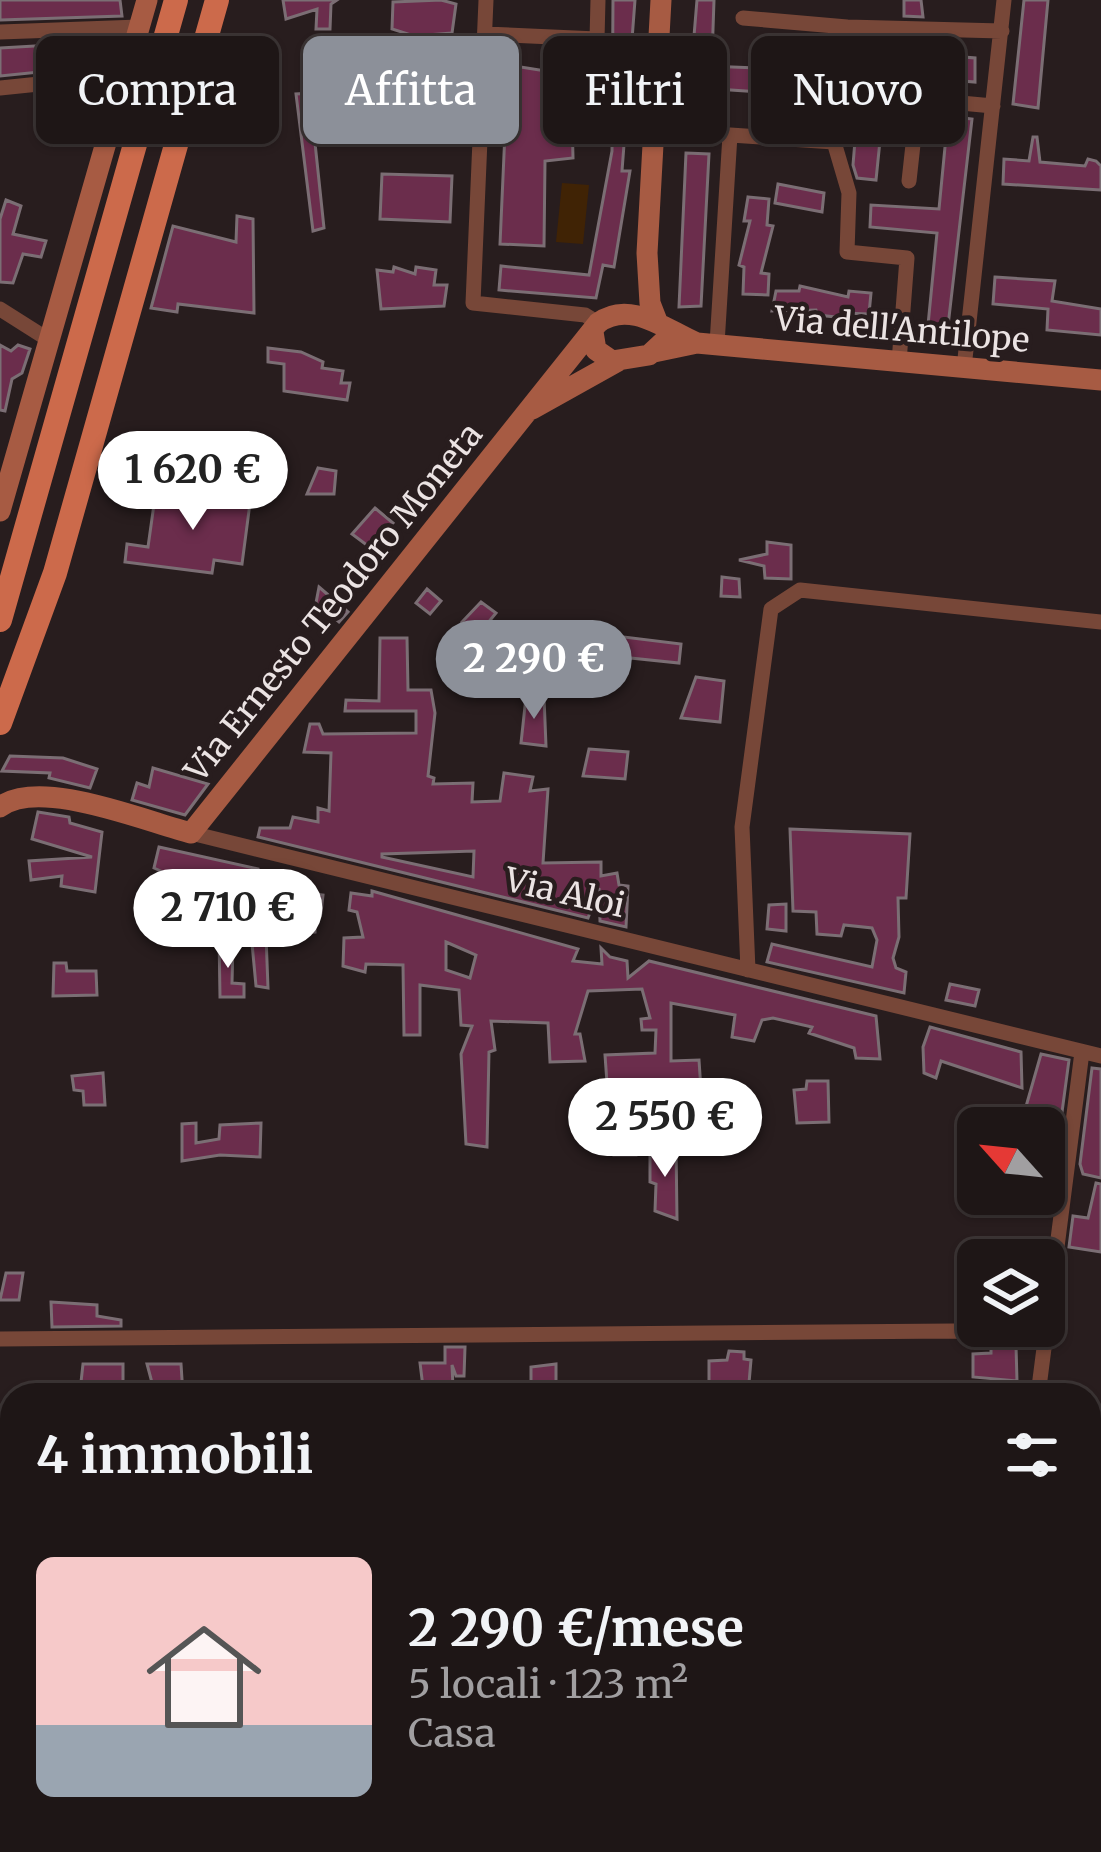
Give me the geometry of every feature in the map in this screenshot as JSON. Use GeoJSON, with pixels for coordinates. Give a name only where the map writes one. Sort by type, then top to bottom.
{"type":"FeatureCollection","features":[{"type":"Feature","properties":{"kind":"main road"},"geometry":{"type":"LineString","coordinates":[[0,620],[176,0]]}},
{"type":"Feature","properties":{"kind":"main road"},"geometry":{"type":"LineString","coordinates":[[0,723],[56,573],[218,0]]}},
{"type":"Feature","properties":{"kind":"street"},"geometry":{"type":"LineString","coordinates":[[137,36],[147,0]]}},
{"type":"Feature","properties":{"kind":"street"},"geometry":{"type":"LineString","coordinates":[[486,0],[473,303],[585,315],[602,323],[660,324],[707,344],[730,135]]}},
{"type":"Feature","properties":{"kind":"street"},"geometry":{"type":"LineString","coordinates":[[485,34],[597,39],[598,0]]}},
{"type":"Feature","properties":{"kind":"street"},"geometry":{"type":"LineString","coordinates":[[660,36],[661,0]]}},
{"type":"Feature","properties":{"kind":"street"},"geometry":{"type":"LineString","coordinates":[[964,368],[1004,0]]}},
{"type":"Feature","properties":{"kind":"street"},"geometry":{"type":"LineString","coordinates":[[743,18],[847,27],[1002,31]]}},
{"type":"Feature","properties":{"kind":"street"},"geometry":{"type":"LineString","coordinates":[[0,32],[139,27]]}},
{"type":"Feature","properties":{"kind":"street"},"geometry":{"type":"LineString","coordinates":[[846,36],[847,27]]}},
{"type":"Feature","properties":{"kind":"street"},"geometry":{"type":"LineString","coordinates":[[0,88],[36,84]]}},
{"type":"Feature","properties":{"kind":"street"},"geometry":{"type":"LineString","coordinates":[[909,181],[918,99],[993,106]]}},
{"type":"Feature","properties":{"kind":"street"},"geometry":{"type":"LineString","coordinates":[[727,135],[751,136]]}},
{"type":"Feature","properties":{"kind":"street"},"geometry":{"type":"LineString","coordinates":[[0,511],[6,469],[106,144]]}},
{"type":"Feature","properties":{"kind":"street"},"geometry":{"type":"LineString","coordinates":[[654,352],[663,340],[650,303],[646,253],[655,144]]}},
{"type":"Feature","properties":{"kind":"street"},"geometry":{"type":"LineString","coordinates":[[835,144],[849,193],[847,252],[908,258],[899,362]]}},
{"type":"Feature","properties":{"kind":"street","name":"Via Ernesto Teodoro Moneta"},"geometry":{"type":"LineString","coordinates":[[191,833],[526,412],[634,290],[646,253]]}},
{"type":"Feature","properties":{"kind":"street"},"geometry":{"type":"LineString","coordinates":[[0,310],[49,340]]}},
{"type":"Feature","properties":{"kind":"street"},"geometry":{"type":"LineString","coordinates":[[602,323],[600,354],[618,361]]}},
{"type":"Feature","properties":{"kind":"street","name":"Via dell'Antilope"},"geometry":{"type":"LineString","coordinates":[[707,344],[1101,380]]}},
{"type":"Feature","properties":{"kind":"street","name":"Via Ernesto Teodoro Moneta"},"geometry":{"type":"LineString","coordinates":[[526,412],[618,361],[707,344]]}},
{"type":"Feature","properties":{"kind":"street"},"geometry":{"type":"LineString","coordinates":[[748,970],[742,827],[771,609],[800,590],[1101,622]]}},
{"type":"Feature","properties":{"kind":"street","name":"Via Aloi"},"geometry":{"type":"LineString","coordinates":[[7,802],[49,796],[1101,1056]]}},
{"type":"Feature","properties":{"kind":"street"},"geometry":{"type":"LineString","coordinates":[[1059,1239],[1082,1052]]}},
{"type":"Feature","properties":{"kind":"street"},"geometry":{"type":"LineString","coordinates":[[0,1339],[957,1331]]}},
{"type":"Feature","properties":{"kind":"street"},"geometry":{"type":"LineString","coordinates":[[1040,1383],[1045,1347]]}},
{"type":"Feature","properties":{"kind":"shaded area"},"geometry":{"type":"Polygon","coordinates":[[[562,183],[589,185],[583,244],[556,242],[562,183]]]}},
{"type":"Feature","properties":{"kind":"building"},"geometry":{"type":"Polygon","coordinates":[[[0,0],[120,0],[122,16],[0,20],[0,0]]]}},
{"type":"Feature","properties":{"kind":"building"},"geometry":{"type":"Polygon","coordinates":[[[283,0],[337,0],[331,4],[330,29],[316,29],[317,9],[286,19],[283,0]]]}},
{"type":"Feature","properties":{"kind":"building"},"geometry":{"type":"Polygon","coordinates":[[[613,0],[635,0],[632,36],[613,36],[613,0]]]}},
{"type":"Feature","properties":{"kind":"building"},"geometry":{"type":"Polygon","coordinates":[[[697,0],[714,0],[713,36],[694,36],[697,0]]]}},
{"type":"Feature","properties":{"kind":"building"},"geometry":{"type":"Polygon","coordinates":[[[904,0],[921,0],[923,17],[904,16],[904,0]]]}},
{"type":"Feature","properties":{"kind":"building"},"geometry":{"type":"Polygon","coordinates":[[[1024,0],[1048,0],[1038,108],[1013,104],[1024,0]]]}},
{"type":"Feature","properties":{"kind":"building"},"geometry":{"type":"Polygon","coordinates":[[[393,2],[456,4],[452,33],[414,36],[392,29],[393,2]]]}},
{"type":"Feature","properties":{"kind":"building"},"geometry":{"type":"Polygon","coordinates":[[[36,46],[36,72],[0,76],[0,48],[36,46]]]}},
{"type":"Feature","properties":{"kind":"building"},"geometry":{"type":"Polygon","coordinates":[[[965,57],[975,58],[975,82],[965,81],[965,57]]]}},
{"type":"Feature","properties":{"kind":"building"},"geometry":{"type":"Polygon","coordinates":[[[519,67],[543,71],[543,144],[573,144],[573,158],[545,161],[544,246],[500,244],[504,144],[519,144],[519,67]]]}},
{"type":"Feature","properties":{"kind":"building"},"geometry":{"type":"Polygon","coordinates":[[[727,67],[751,68],[751,91],[727,90],[727,67]]]}},
{"type":"Feature","properties":{"kind":"building"},"geometry":{"type":"Polygon","coordinates":[[[296,94],[303,94],[303,144],[315,144],[324,228],[313,231],[296,94]]]}},
{"type":"Feature","properties":{"kind":"building"},"geometry":{"type":"Polygon","coordinates":[[[965,118],[972,119],[948,326],[928,325],[937,233],[870,227],[871,205],[939,209],[945,144],[965,144],[965,118]]]}},
{"type":"Feature","properties":{"kind":"building"},"geometry":{"type":"Polygon","coordinates":[[[1033,137],[1037,137],[1040,162],[1085,166],[1088,159],[1096,161],[1101,166],[1101,190],[1003,184],[1004,159],[1029,161],[1033,137]]]}},
{"type":"Feature","properties":{"kind":"building"},"geometry":{"type":"Polygon","coordinates":[[[612,144],[624,144],[622,171],[630,171],[614,267],[603,265],[596,298],[499,290],[501,266],[589,275],[612,144]]]}},
{"type":"Feature","properties":{"kind":"building"},"geometry":{"type":"Polygon","coordinates":[[[855,144],[880,144],[876,180],[857,178],[855,144]]]}},
{"type":"Feature","properties":{"kind":"building"},"geometry":{"type":"Polygon","coordinates":[[[686,153],[709,154],[701,306],[679,307],[686,153]]]}},
{"type":"Feature","properties":{"kind":"building"},"geometry":{"type":"Polygon","coordinates":[[[382,174],[452,176],[450,222],[380,219],[382,174]]]}},
{"type":"Feature","properties":{"kind":"building"},"geometry":{"type":"Polygon","coordinates":[[[778,184],[824,193],[822,212],[775,203],[778,184]]]}},
{"type":"Feature","properties":{"kind":"building"},"geometry":{"type":"Polygon","coordinates":[[[748,197],[769,199],[767,225],[773,226],[761,273],[769,274],[768,295],[743,294],[744,267],[739,265],[750,221],[744,221],[748,197]]]}},
{"type":"Feature","properties":{"kind":"building"},"geometry":{"type":"Polygon","coordinates":[[[6,200],[21,206],[13,234],[46,241],[41,257],[23,254],[13,283],[0,282],[0,219],[6,200]]]}},
{"type":"Feature","properties":{"kind":"building"},"geometry":{"type":"Polygon","coordinates":[[[237,216],[253,219],[254,313],[178,304],[177,312],[151,308],[173,226],[236,242],[237,216]]]}},
{"type":"Feature","properties":{"kind":"building"},"geometry":{"type":"Polygon","coordinates":[[[394,267],[415,274],[416,267],[436,270],[434,285],[447,285],[444,306],[381,309],[377,270],[393,272],[394,267]]]}},
{"type":"Feature","properties":{"kind":"building"},"geometry":{"type":"Polygon","coordinates":[[[995,277],[1055,281],[1052,301],[1101,309],[1101,335],[1047,330],[1048,309],[993,304],[995,277]]]}},
{"type":"Feature","properties":{"kind":"building"},"geometry":{"type":"Polygon","coordinates":[[[800,286],[848,297],[849,291],[871,293],[869,314],[845,313],[845,318],[818,315],[816,310],[772,311],[776,291],[799,291],[800,286]]]}},
{"type":"Feature","properties":{"kind":"building"},"geometry":{"type":"Polygon","coordinates":[[[0,345],[11,351],[18,345],[30,349],[22,373],[12,379],[5,411],[0,410],[0,345]]]}},
{"type":"Feature","properties":{"kind":"building"},"geometry":{"type":"Polygon","coordinates":[[[268,348],[301,352],[323,362],[322,368],[343,371],[341,383],[350,383],[347,400],[284,391],[284,364],[268,362],[268,348]]]}},
{"type":"Feature","properties":{"kind":"building"},"geometry":{"type":"Polygon","coordinates":[[[318,468],[336,471],[334,494],[307,494],[318,468]]]}},
{"type":"Feature","properties":{"kind":"building"},"geometry":{"type":"Polygon","coordinates":[[[156,490],[250,503],[242,564],[214,560],[212,573],[125,562],[127,544],[148,547],[156,490]]]}},
{"type":"Feature","properties":{"kind":"building"},"geometry":{"type":"Polygon","coordinates":[[[375,508],[393,523],[372,549],[352,534],[375,508]]]}},
{"type":"Feature","properties":{"kind":"building"},"geometry":{"type":"Polygon","coordinates":[[[767,542],[791,545],[791,579],[765,578],[764,566],[739,560],[767,554],[767,542]]]}},
{"type":"Feature","properties":{"kind":"building"},"geometry":{"type":"Polygon","coordinates":[[[722,577],[739,579],[740,597],[721,596],[722,577]]]}},
{"type":"Feature","properties":{"kind":"building"},"geometry":{"type":"Polygon","coordinates":[[[319,587],[348,612],[339,622],[316,603],[319,587]]]}},
{"type":"Feature","properties":{"kind":"building"},"geometry":{"type":"Polygon","coordinates":[[[427,589],[441,601],[430,614],[416,603],[427,589]]]}},
{"type":"Feature","properties":{"kind":"building"},"geometry":{"type":"Polygon","coordinates":[[[481,602],[496,613],[478,635],[462,622],[481,602]]]}},
{"type":"Feature","properties":{"kind":"building"},"geometry":{"type":"Polygon","coordinates":[[[498,632],[603,643],[608,635],[681,644],[679,663],[497,644],[498,632]]]}},
{"type":"Feature","properties":{"kind":"building"},"geometry":{"type":"Polygon","coordinates":[[[380,638],[407,638],[408,690],[431,690],[435,713],[428,776],[434,778],[433,784],[473,783],[472,802],[500,801],[504,773],[533,777],[530,791],[548,789],[543,863],[601,862],[601,876],[617,873],[619,885],[628,886],[626,927],[600,921],[599,888],[588,918],[258,837],[260,828],[290,828],[293,817],[318,822],[318,808],[329,811],[331,753],[304,752],[310,724],[319,724],[323,734],[416,733],[416,711],[345,711],[346,700],[379,701],[380,638]],[[474,851],[382,854],[382,857],[473,877],[474,851]]]}},
{"type":"Feature","properties":{"kind":"building"},"geometry":{"type":"Polygon","coordinates":[[[696,677],[724,681],[720,722],[681,718],[696,677]]]}},
{"type":"Feature","properties":{"kind":"building"},"geometry":{"type":"Polygon","coordinates":[[[526,697],[544,697],[546,746],[521,743],[526,697]]]}},
{"type":"Feature","properties":{"kind":"building"},"geometry":{"type":"Polygon","coordinates":[[[589,749],[628,752],[625,779],[583,776],[589,749]]]}},
{"type":"Feature","properties":{"kind":"building"},"geometry":{"type":"Polygon","coordinates":[[[10,756],[63,758],[97,769],[90,788],[49,778],[50,773],[2,771],[10,756]]]}},
{"type":"Feature","properties":{"kind":"building"},"geometry":{"type":"Polygon","coordinates":[[[153,768],[208,784],[185,815],[132,800],[137,783],[149,787],[153,768]]]}},
{"type":"Feature","properties":{"kind":"building"},"geometry":{"type":"Polygon","coordinates":[[[38,812],[69,817],[70,823],[102,832],[95,892],[61,886],[62,876],[31,880],[29,861],[92,857],[32,839],[38,812]]]}},
{"type":"Feature","properties":{"kind":"building"},"geometry":{"type":"Polygon","coordinates":[[[790,829],[910,834],[906,898],[898,898],[899,937],[893,958],[896,968],[906,972],[904,993],[767,962],[772,944],[872,967],[877,940],[872,928],[844,925],[841,936],[817,934],[816,912],[793,911],[790,829]]]}},
{"type":"Feature","properties":{"kind":"building"},"geometry":{"type":"Polygon","coordinates":[[[159,847],[258,869],[257,900],[285,902],[299,892],[323,895],[321,913],[315,913],[315,932],[266,935],[268,988],[256,986],[247,890],[235,891],[234,917],[208,909],[208,914],[185,919],[183,881],[154,868],[159,847]]]}},
{"type":"Feature","properties":{"kind":"building"},"geometry":{"type":"Polygon","coordinates":[[[372,891],[578,949],[573,961],[602,964],[601,948],[610,957],[627,961],[628,978],[649,961],[876,1016],[880,1059],[856,1058],[854,1048],[809,1033],[812,1027],[773,1018],[762,1020],[754,1041],[732,1037],[735,1015],[671,1003],[671,1061],[699,1060],[702,1105],[689,1104],[688,1122],[657,1123],[651,1110],[657,1111],[659,1086],[632,1080],[631,1107],[638,1108],[636,1155],[614,1155],[615,1113],[609,1111],[605,1055],[655,1053],[656,1030],[642,1030],[641,1019],[650,1018],[642,989],[588,991],[575,1034],[580,1034],[585,1061],[550,1062],[548,1023],[491,1021],[495,1050],[489,1052],[487,1147],[466,1144],[461,1054],[472,1026],[461,1025],[459,990],[420,985],[420,1035],[404,1035],[403,965],[366,964],[365,972],[343,966],[344,938],[363,937],[357,912],[349,910],[351,893],[372,896],[372,891]],[[446,942],[446,970],[470,978],[476,955],[446,942]]]}},
{"type":"Feature","properties":{"kind":"building"},"geometry":{"type":"Polygon","coordinates":[[[786,904],[786,931],[767,929],[769,905],[786,904]]]}},
{"type":"Feature","properties":{"kind":"building"},"geometry":{"type":"Polygon","coordinates":[[[219,935],[233,944],[232,983],[244,984],[244,997],[220,997],[219,935]]]}},
{"type":"Feature","properties":{"kind":"building"},"geometry":{"type":"Polygon","coordinates":[[[54,963],[66,963],[67,971],[96,971],[97,995],[53,996],[54,963]]]}},
{"type":"Feature","properties":{"kind":"building"},"geometry":{"type":"Polygon","coordinates":[[[950,984],[979,990],[975,1006],[946,1000],[950,984]]]}},
{"type":"Feature","properties":{"kind":"building"},"geometry":{"type":"Polygon","coordinates":[[[930,1027],[1021,1052],[1022,1088],[941,1061],[936,1078],[924,1073],[923,1047],[930,1027]]]}},
{"type":"Feature","properties":{"kind":"building"},"geometry":{"type":"Polygon","coordinates":[[[1041,1054],[1069,1060],[1063,1107],[1026,1107],[1041,1054]]]}},
{"type":"Feature","properties":{"kind":"building"},"geometry":{"type":"Polygon","coordinates":[[[1092,1068],[1101,1069],[1101,1178],[1083,1174],[1080,1164],[1092,1068]]]}},
{"type":"Feature","properties":{"kind":"building"},"geometry":{"type":"Polygon","coordinates":[[[103,1073],[105,1105],[84,1105],[83,1091],[74,1090],[72,1076],[103,1073]]]}},
{"type":"Feature","properties":{"kind":"building"},"geometry":{"type":"Polygon","coordinates":[[[807,1081],[828,1081],[829,1122],[797,1123],[794,1090],[806,1089],[807,1081]]]}},
{"type":"Feature","properties":{"kind":"building"},"geometry":{"type":"Polygon","coordinates":[[[196,1123],[196,1143],[219,1139],[220,1125],[261,1123],[260,1157],[220,1155],[182,1161],[182,1124],[196,1123]]]}},
{"type":"Feature","properties":{"kind":"building"},"geometry":{"type":"Polygon","coordinates":[[[676,1145],[677,1219],[655,1211],[656,1184],[650,1182],[650,1150],[676,1145]]]}},
{"type":"Feature","properties":{"kind":"building"},"geometry":{"type":"Polygon","coordinates":[[[1096,1183],[1101,1184],[1101,1252],[1069,1247],[1073,1216],[1088,1218],[1096,1183]]]}},
{"type":"Feature","properties":{"kind":"building"},"geometry":{"type":"Polygon","coordinates":[[[6,1273],[23,1273],[19,1300],[0,1300],[6,1273]]]}},
{"type":"Feature","properties":{"kind":"building"},"geometry":{"type":"Polygon","coordinates":[[[51,1302],[97,1305],[97,1316],[121,1320],[121,1326],[52,1327],[51,1302]]]}},
{"type":"Feature","properties":{"kind":"building"},"geometry":{"type":"Polygon","coordinates":[[[445,1347],[465,1347],[464,1376],[456,1376],[452,1365],[453,1383],[422,1383],[420,1363],[445,1363],[445,1347]]]}},
{"type":"Feature","properties":{"kind":"building"},"geometry":{"type":"Polygon","coordinates":[[[991,1347],[1016,1347],[1017,1381],[973,1377],[973,1354],[991,1353],[991,1347]]]}},
{"type":"Feature","properties":{"kind":"building"},"geometry":{"type":"Polygon","coordinates":[[[729,1351],[744,1352],[744,1359],[751,1360],[749,1383],[709,1383],[709,1361],[727,1360],[729,1351]]]}},
{"type":"Feature","properties":{"kind":"building"},"geometry":{"type":"Polygon","coordinates":[[[83,1364],[123,1364],[123,1383],[81,1382],[83,1364]]]}},
{"type":"Feature","properties":{"kind":"building"},"geometry":{"type":"Polygon","coordinates":[[[147,1364],[181,1364],[182,1383],[152,1383],[147,1364]]]}},
{"type":"Feature","properties":{"kind":"building"},"geometry":{"type":"Polygon","coordinates":[[[556,1364],[556,1383],[531,1383],[531,1367],[556,1364]]]}}]}
